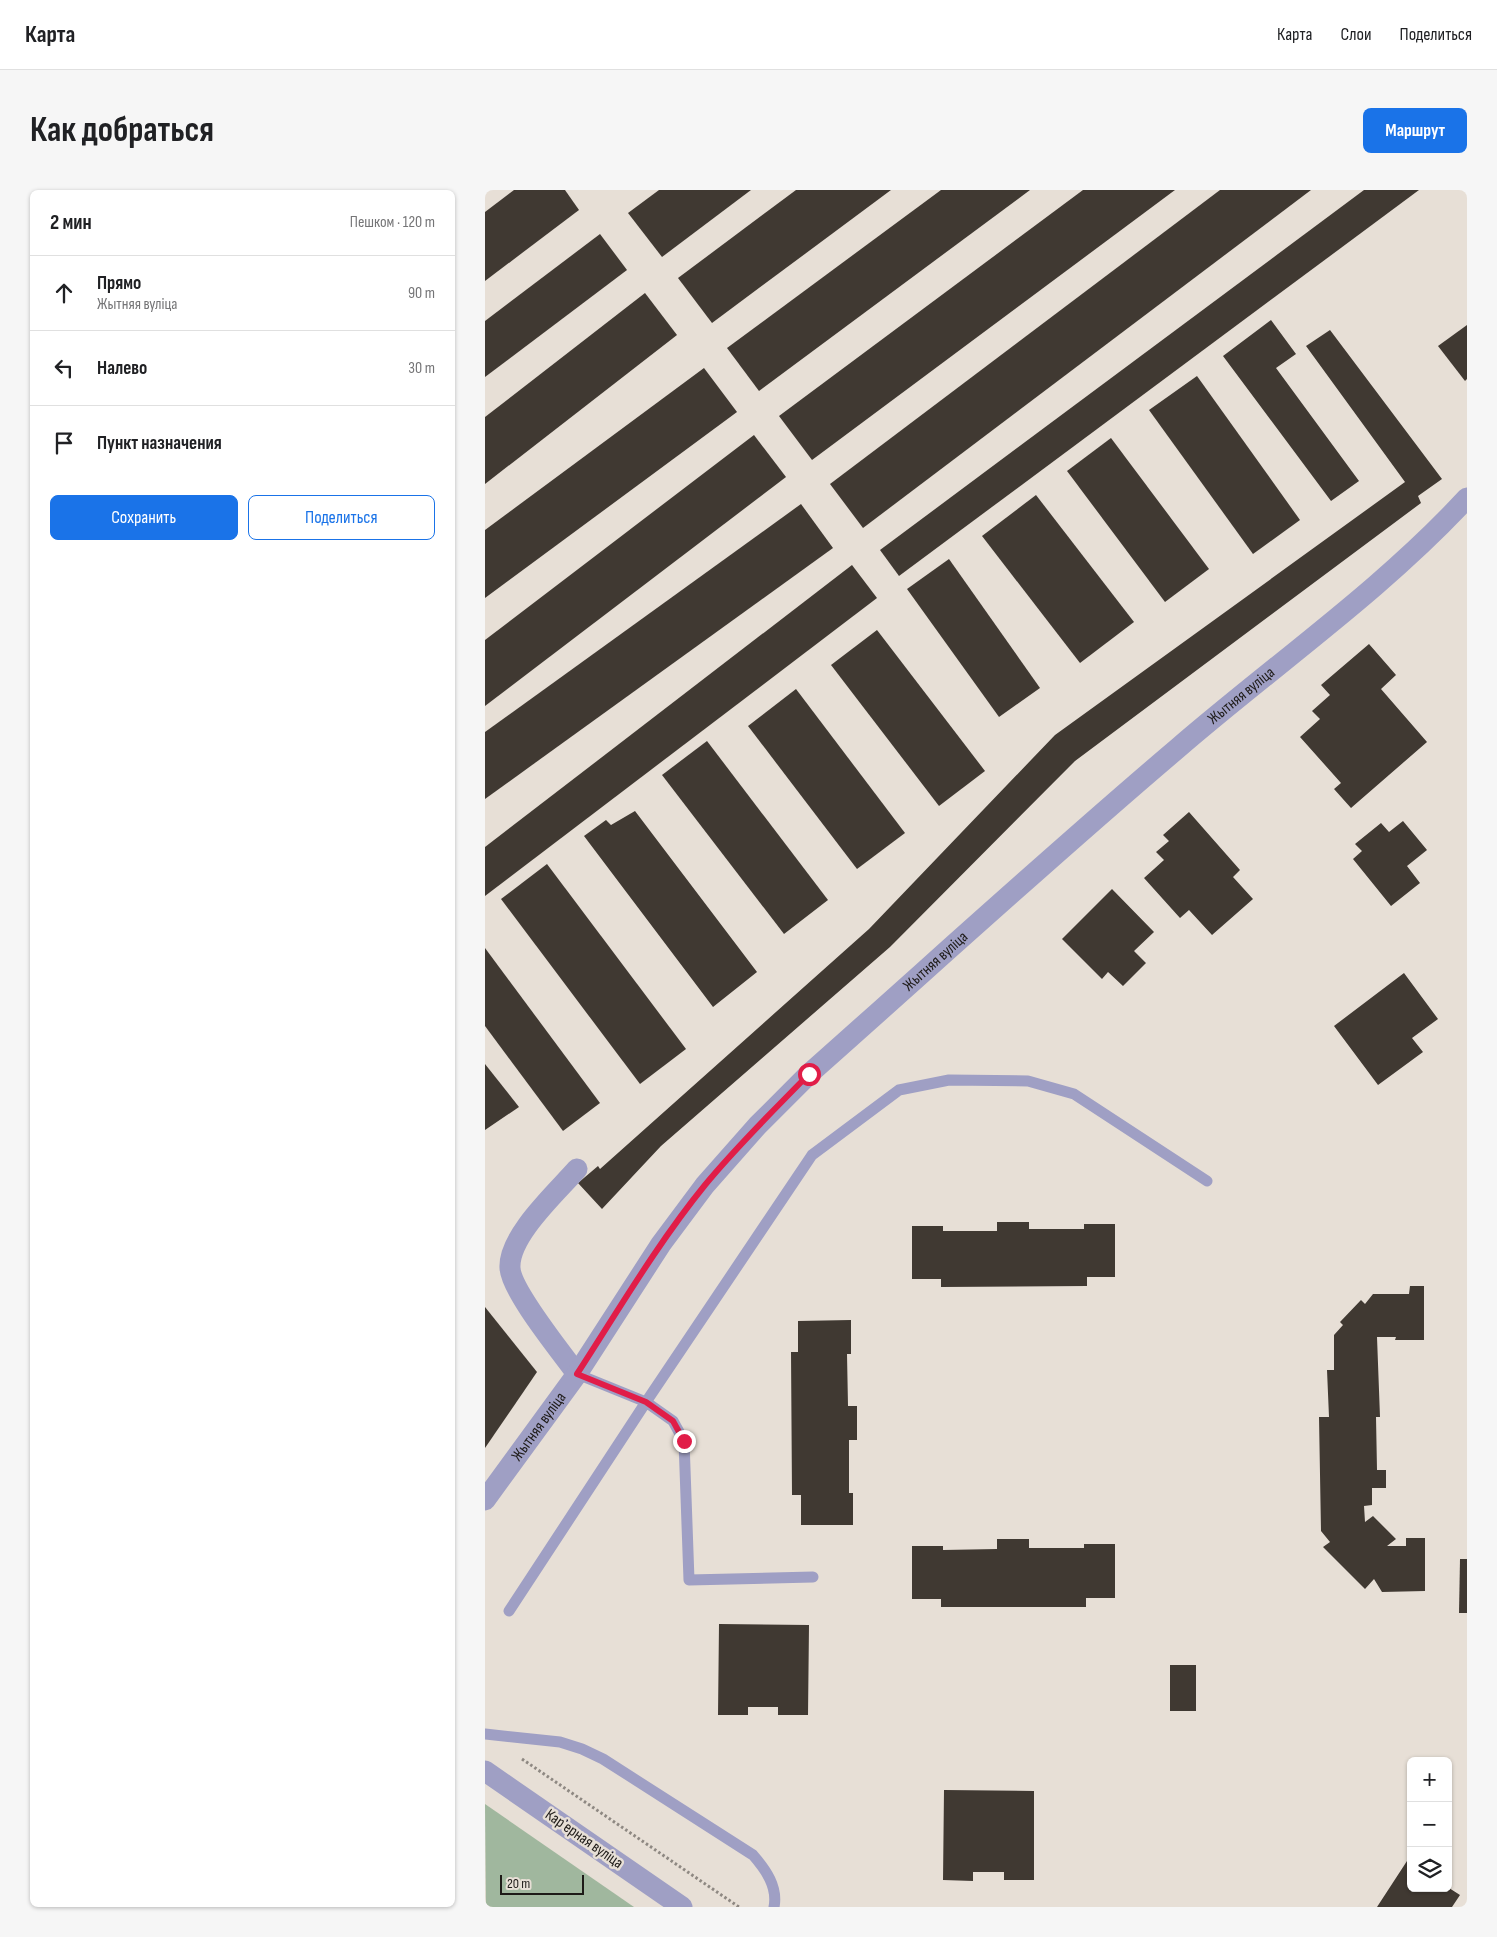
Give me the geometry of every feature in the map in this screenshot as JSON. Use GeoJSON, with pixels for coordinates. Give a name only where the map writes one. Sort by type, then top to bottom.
{"type":"FeatureCollection","features":[{"type":"Feature","properties":{"kind":"street","name":"Жытняя вуліца"},"geometry":{"type":"LineString","coordinates":[[485,1500],[577,1374],[661,1244],[705,1185],[758,1125],[809,1074],[1178,748],[1395,569],[1437,530],[1467,498]]}},
{"type":"Feature","properties":{"kind":"street"},"geometry":{"type":"LineString","coordinates":[[577,1169],[522,1232],[513,1252],[509,1269],[519,1291],[577,1374]]}},
{"type":"Feature","properties":{"kind":"street","name":"Карʼерная вуліца"},"geometry":{"type":"LineString","coordinates":[[485,1771],[683,1907]]}},
{"type":"Feature","properties":{"kind":"lane"},"geometry":{"type":"LineString","coordinates":[[509,1611],[646,1402],[812,1155],[899,1090],[949,1080],[1028,1081],[1074,1094],[1207,1181]]}},
{"type":"Feature","properties":{"kind":"lane"},"geometry":{"type":"LineString","coordinates":[[577,1374],[646,1402],[673,1421],[684,1441],[689,1580],[813,1577]]}},
{"type":"Feature","properties":{"kind":"lane"},"geometry":{"type":"LineString","coordinates":[[485,1734],[560,1742],[582,1749],[603,1759],[753,1856],[765,1869],[773,1884],[774,1907]]}},
{"type":"Feature","properties":{"kind":"path"},"geometry":{"type":"LineString","coordinates":[[518,1756],[739,1907]]}},
{"type":"Feature","properties":{"kind":"green space"},"geometry":{"type":"Polygon","coordinates":[[[485,1804],[634,1907],[486,1907],[485,1804]]]}},
{"type":"Feature","properties":{"kind":"building"},"geometry":{"type":"Polygon","coordinates":[[[514,190],[565,190],[579,210],[485,281],[485,212],[514,190]]]}},
{"type":"Feature","properties":{"kind":"building"},"geometry":{"type":"Polygon","coordinates":[[[659,190],[751,190],[662,257],[628,213],[659,190]]]}},
{"type":"Feature","properties":{"kind":"building"},"geometry":{"type":"Polygon","coordinates":[[[796,190],[891,190],[712,323],[678,278],[796,190]]]}},
{"type":"Feature","properties":{"kind":"building"},"geometry":{"type":"Polygon","coordinates":[[[941,190],[1030,190],[759,391],[727,348],[941,190]]]}},
{"type":"Feature","properties":{"kind":"building"},"geometry":{"type":"Polygon","coordinates":[[[1083,190],[1175,190],[812,460],[779,416],[1083,190]]]}},
{"type":"Feature","properties":{"kind":"building"},"geometry":{"type":"Polygon","coordinates":[[[1220,190],[1311,190],[863,528],[830,484],[1220,190]]]}},
{"type":"Feature","properties":{"kind":"building"},"geometry":{"type":"Polygon","coordinates":[[[1364,190],[1419,190],[899,576],[880,550],[1364,190]]]}},
{"type":"Feature","properties":{"kind":"building"},"geometry":{"type":"Polygon","coordinates":[[[600,234],[627,270],[485,377],[485,321],[600,234]]]}},
{"type":"Feature","properties":{"kind":"building"},"geometry":{"type":"Polygon","coordinates":[[[645,293],[677,335],[485,484],[485,417],[645,293]]]}},
{"type":"Feature","properties":{"kind":"building"},"geometry":{"type":"Polygon","coordinates":[[[1271,320],[1296,354],[1276,368],[1359,481],[1331,501],[1223,356],[1271,320]]]}},
{"type":"Feature","properties":{"kind":"building"},"geometry":{"type":"Polygon","coordinates":[[[1467,325],[1467,379],[1465,381],[1438,346],[1467,325]]]}},
{"type":"Feature","properties":{"kind":"building"},"geometry":{"type":"Polygon","coordinates":[[[1330,330],[1442,479],[1418,496],[1421,503],[1075,761],[890,947],[661,1146],[602,1209],[578,1183],[598,1166],[600,1169],[869,929],[1055,735],[1405,482],[1306,346],[1330,330]]]}},
{"type":"Feature","properties":{"kind":"building"},"geometry":{"type":"Polygon","coordinates":[[[704,368],[737,412],[485,598],[485,530],[704,368]]]}},
{"type":"Feature","properties":{"kind":"building"},"geometry":{"type":"Polygon","coordinates":[[[1197,376],[1300,520],[1253,554],[1149,410],[1197,376]]]}},
{"type":"Feature","properties":{"kind":"building"},"geometry":{"type":"Polygon","coordinates":[[[754,435],[786,477],[485,706],[485,640],[754,435]]]}},
{"type":"Feature","properties":{"kind":"building"},"geometry":{"type":"Polygon","coordinates":[[[1111,438],[1209,569],[1165,602],[1067,471],[1111,438]]]}},
{"type":"Feature","properties":{"kind":"building"},"geometry":{"type":"Polygon","coordinates":[[[1036,495],[1134,622],[1080,663],[982,536],[1036,495]]]}},
{"type":"Feature","properties":{"kind":"building"},"geometry":{"type":"Polygon","coordinates":[[[801,504],[833,548],[485,799],[485,732],[801,504]]]}},
{"type":"Feature","properties":{"kind":"building"},"geometry":{"type":"Polygon","coordinates":[[[949,559],[1040,688],[999,717],[907,589],[949,559]]]}},
{"type":"Feature","properties":{"kind":"building"},"geometry":{"type":"Polygon","coordinates":[[[852,565],[877,598],[485,896],[485,847],[852,565]]]}},
{"type":"Feature","properties":{"kind":"building"},"geometry":{"type":"Polygon","coordinates":[[[877,630],[985,771],[939,806],[831,665],[877,630]]]}},
{"type":"Feature","properties":{"kind":"building"},"geometry":{"type":"Polygon","coordinates":[[[1369,644],[1396,675],[1381,689],[1427,742],[1351,808],[1334,789],[1341,783],[1300,737],[1320,719],[1312,711],[1330,695],[1321,685],[1369,644]]]}},
{"type":"Feature","properties":{"kind":"building"},"geometry":{"type":"Polygon","coordinates":[[[796,689],[905,833],[857,869],[748,726],[796,689]]]}},
{"type":"Feature","properties":{"kind":"building"},"geometry":{"type":"Polygon","coordinates":[[[707,741],[828,900],[784,934],[662,775],[707,741]]]}},
{"type":"Feature","properties":{"kind":"building"},"geometry":{"type":"Polygon","coordinates":[[[635,811],[757,972],[713,1007],[584,836],[606,820],[611,825],[635,811]]]}},
{"type":"Feature","properties":{"kind":"building"},"geometry":{"type":"Polygon","coordinates":[[[1189,812],[1240,870],[1233,877],[1253,899],[1212,935],[1189,910],[1180,918],[1144,878],[1164,860],[1156,852],[1169,841],[1163,835],[1189,812]]]}},
{"type":"Feature","properties":{"kind":"building"},"geometry":{"type":"Polygon","coordinates":[[[1403,821],[1427,850],[1407,866],[1420,883],[1391,906],[1353,859],[1362,851],[1355,844],[1381,823],[1389,832],[1403,821]]]}},
{"type":"Feature","properties":{"kind":"building"},"geometry":{"type":"Polygon","coordinates":[[[547,864],[686,1049],[640,1084],[501,899],[547,864]]]}},
{"type":"Feature","properties":{"kind":"building"},"geometry":{"type":"Polygon","coordinates":[[[1112,889],[1154,932],[1134,951],[1146,963],[1123,986],[1108,972],[1102,979],[1062,939],[1112,889]]]}},
{"type":"Feature","properties":{"kind":"building"},"geometry":{"type":"Polygon","coordinates":[[[485,948],[600,1103],[563,1131],[485,1026],[485,948]]]}},
{"type":"Feature","properties":{"kind":"building"},"geometry":{"type":"Polygon","coordinates":[[[1404,973],[1438,1019],[1412,1038],[1423,1052],[1378,1085],[1334,1026],[1404,973]]]}},
{"type":"Feature","properties":{"kind":"building"},"geometry":{"type":"Polygon","coordinates":[[[485,1064],[519,1107],[485,1130],[485,1064]]]}},
{"type":"Feature","properties":{"kind":"building"},"geometry":{"type":"Polygon","coordinates":[[[997,1222],[1029,1222],[1029,1229],[1084,1229],[1084,1224],[1115,1224],[1115,1277],[1087,1277],[1087,1286],[941,1287],[941,1279],[912,1279],[912,1226],[943,1226],[943,1231],[997,1231],[997,1222]]]}},
{"type":"Feature","properties":{"kind":"building"},"geometry":{"type":"Polygon","coordinates":[[[1410,1286],[1424,1286],[1424,1340],[1395,1340],[1396,1337],[1377,1337],[1380,1417],[1376,1417],[1377,1470],[1386,1470],[1386,1488],[1372,1488],[1372,1505],[1364,1506],[1365,1522],[1373,1516],[1396,1539],[1387,1546],[1406,1546],[1406,1538],[1425,1538],[1425,1591],[1382,1592],[1374,1579],[1365,1589],[1323,1547],[1330,1542],[1321,1531],[1319,1417],[1329,1417],[1327,1370],[1334,1370],[1334,1335],[1343,1325],[1340,1322],[1361,1300],[1365,1304],[1373,1294],[1409,1294],[1410,1286]]]}},
{"type":"Feature","properties":{"kind":"building"},"geometry":{"type":"Polygon","coordinates":[[[485,1307],[537,1372],[485,1448],[485,1307]]]}},
{"type":"Feature","properties":{"kind":"building"},"geometry":{"type":"Polygon","coordinates":[[[851,1320],[851,1354],[847,1354],[848,1406],[857,1406],[857,1440],[849,1440],[849,1493],[853,1493],[853,1525],[801,1525],[801,1495],[792,1495],[791,1352],[798,1352],[798,1321],[851,1320]]]}},
{"type":"Feature","properties":{"kind":"building"},"geometry":{"type":"Polygon","coordinates":[[[997,1539],[1029,1539],[1029,1548],[1084,1548],[1084,1544],[1115,1544],[1115,1598],[1086,1598],[1086,1607],[941,1607],[941,1599],[912,1599],[912,1546],[943,1546],[943,1550],[997,1549],[997,1539]]]}},
{"type":"Feature","properties":{"kind":"building"},"geometry":{"type":"Polygon","coordinates":[[[1460,1559],[1467,1559],[1467,1613],[1459,1613],[1460,1559]]]}},
{"type":"Feature","properties":{"kind":"building"},"geometry":{"type":"Polygon","coordinates":[[[719,1624],[809,1625],[808,1715],[778,1715],[778,1707],[748,1707],[748,1715],[718,1715],[719,1624]]]}},
{"type":"Feature","properties":{"kind":"building"},"geometry":{"type":"Polygon","coordinates":[[[1170,1665],[1196,1665],[1196,1711],[1170,1711],[1170,1665]]]}},
{"type":"Feature","properties":{"kind":"building"},"geometry":{"type":"Polygon","coordinates":[[[944,1790],[1034,1791],[1034,1880],[1004,1880],[1004,1872],[973,1872],[973,1881],[943,1880],[944,1790]]]}},
{"type":"Feature","properties":{"kind":"building"},"geometry":{"type":"Polygon","coordinates":[[[1407,1861],[1407,1892],[1452,1892],[1452,1890],[1460,1895],[1452,1907],[1377,1907],[1407,1861]]]}},
{"type":"Feature","properties":{"kind":"route"},"geometry":{"type":"LineString","coordinates":[[684,1441],[673,1421],[646,1402],[577,1374],[661,1244],[705,1185],[758,1125],[809,1074]]}}]}
